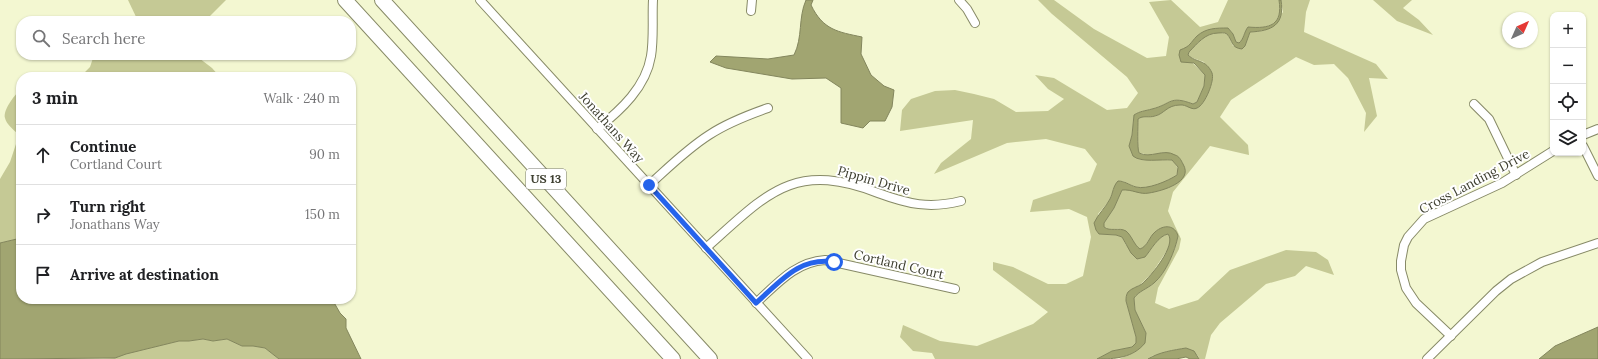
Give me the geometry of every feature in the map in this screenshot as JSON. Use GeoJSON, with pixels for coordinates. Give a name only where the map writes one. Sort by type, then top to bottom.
{"type":"FeatureCollection","features":[{"type":"Feature","properties":{"kind":"highway","name":"US 13"},"geometry":{"type":"LineString","coordinates":[[345,0],[673,359]]}},
{"type":"Feature","properties":{"kind":"highway","name":"US 13"},"geometry":{"type":"LineString","coordinates":[[382,0],[710,359]]}},
{"type":"Feature","properties":{"kind":"street","name":"Jonathans Way"},"geometry":{"type":"LineString","coordinates":[[480,0],[808,359]]}},
{"type":"Feature","properties":{"kind":"street"},"geometry":{"type":"LineString","coordinates":[[597,128],[625,104],[643,80],[651,57],[653,0]]}},
{"type":"Feature","properties":{"kind":"street"},"geometry":{"type":"LineString","coordinates":[[752,0],[752,11]]}},
{"type":"Feature","properties":{"kind":"street"},"geometry":{"type":"LineString","coordinates":[[959,0],[967,8],[975,23]]}},
{"type":"Feature","properties":{"kind":"street"},"geometry":{"type":"LineString","coordinates":[[1474,104],[1489,118],[1516,175]]}},
{"type":"Feature","properties":{"kind":"street"},"geometry":{"type":"LineString","coordinates":[[649,185],[669,166],[708,135],[731,123],[768,108]]}},
{"type":"Feature","properties":{"kind":"street"},"geometry":{"type":"LineString","coordinates":[[1586,134],[1598,129]]}},
{"type":"Feature","properties":{"kind":"street"},"geometry":{"type":"LineString","coordinates":[[1586,152],[1598,176]]}},
{"type":"Feature","properties":{"kind":"street","name":"Cross Landing Drive"},"geometry":{"type":"LineString","coordinates":[[1451,336],[1416,303],[1406,288],[1401,270],[1401,261],[1405,244],[1413,230],[1424,219],[1516,175],[1550,153]]}},
{"type":"Feature","properties":{"kind":"street","name":"Pippin Drive"},"geometry":{"type":"LineString","coordinates":[[706,248],[773,192],[804,181],[822,179],[834,180],[856,185],[894,199],[922,205],[949,204],[961,201]]}},
{"type":"Feature","properties":{"kind":"street"},"geometry":{"type":"LineString","coordinates":[[1427,359],[1496,291],[1515,276],[1542,262],[1598,243]]}},
{"type":"Feature","properties":{"kind":"street","name":"Cortland Court"},"geometry":{"type":"LineString","coordinates":[[756,303],[798,267],[816,261],[834,262],[956,289]]}},
{"type":"Feature","properties":{"kind":"shaded area"},"geometry":{"type":"Polygon","coordinates":[[[128,0],[226,0],[210,16],[136,16],[128,0]]]}},
{"type":"Feature","properties":{"kind":"shaded area"},"geometry":{"type":"Polygon","coordinates":[[[806,0],[813,0],[811,5],[826,25],[838,31],[862,37],[861,54],[871,75],[884,86],[894,90],[892,107],[885,121],[870,121],[863,128],[841,123],[841,88],[826,78],[792,79],[726,68],[710,62],[716,56],[768,59],[794,55],[799,41],[802,14],[806,0]]]}},
{"type":"Feature","properties":{"kind":"shaded area"},"geometry":{"type":"Polygon","coordinates":[[[1038,0],[1054,0],[1094,29],[1147,58],[1166,56],[1169,37],[1149,2],[1171,0],[1200,27],[1218,22],[1228,0],[1279,0],[1280,8],[1279,15],[1273,24],[1262,27],[1248,27],[1239,43],[1236,42],[1233,34],[1228,28],[1197,37],[1190,46],[1180,51],[1205,75],[1204,86],[1197,102],[1193,104],[1175,100],[1134,115],[1132,135],[1129,146],[1140,160],[1172,160],[1178,171],[1177,175],[1168,181],[1150,187],[1139,188],[1123,181],[1115,185],[1110,200],[1098,214],[1099,234],[1116,235],[1122,237],[1126,245],[1145,257],[1161,237],[1168,234],[1171,238],[1168,249],[1152,273],[1141,284],[1130,291],[1126,301],[1136,337],[1136,343],[1132,347],[1112,351],[1097,359],[935,359],[932,353],[913,351],[900,337],[903,325],[940,341],[977,346],[1033,324],[1048,312],[993,270],[993,262],[1013,267],[1048,284],[1066,284],[1083,276],[1091,237],[1087,217],[1069,209],[1030,212],[1033,200],[1090,181],[1097,164],[1085,149],[1046,139],[1007,143],[934,174],[941,163],[971,139],[973,120],[900,131],[902,110],[911,99],[935,91],[955,90],[994,99],[1016,112],[1048,111],[1064,99],[1048,89],[1035,75],[1054,78],[1107,110],[1127,108],[1138,93],[1127,77],[1052,14],[1038,0]]]}},
{"type":"Feature","properties":{"kind":"shaded area"},"geometry":{"type":"Polygon","coordinates":[[[1279,0],[1281,0],[1282,9],[1279,21],[1271,28],[1250,32],[1245,46],[1242,49],[1234,46],[1227,34],[1213,33],[1198,42],[1189,52],[1188,55],[1207,65],[1213,76],[1211,86],[1200,106],[1193,109],[1182,105],[1176,105],[1153,117],[1142,117],[1138,119],[1139,153],[1148,155],[1170,153],[1180,158],[1185,170],[1184,176],[1181,181],[1168,188],[1155,192],[1142,193],[1122,190],[1114,208],[1104,223],[1104,227],[1126,231],[1140,249],[1145,246],[1151,236],[1158,229],[1165,227],[1172,228],[1177,232],[1178,236],[1175,248],[1162,274],[1154,283],[1134,298],[1135,310],[1146,333],[1145,343],[1135,352],[1123,357],[1097,359],[1112,351],[1132,347],[1136,343],[1136,337],[1126,301],[1127,294],[1131,289],[1142,284],[1162,260],[1166,253],[1170,239],[1168,234],[1164,235],[1158,240],[1145,257],[1137,259],[1131,253],[1122,237],[1116,235],[1099,234],[1096,230],[1094,223],[1111,197],[1118,181],[1141,188],[1163,182],[1177,175],[1178,167],[1172,160],[1146,160],[1133,156],[1129,146],[1132,135],[1134,115],[1175,100],[1193,104],[1197,102],[1204,86],[1205,75],[1194,63],[1181,62],[1179,55],[1180,50],[1188,46],[1200,33],[1215,28],[1228,28],[1233,34],[1236,42],[1239,43],[1248,27],[1269,26],[1277,20],[1280,8],[1279,0]]]}},
{"type":"Feature","properties":{"kind":"shaded area"},"geometry":{"type":"Polygon","coordinates":[[[1281,0],[1310,0],[1306,12],[1304,32],[1376,64],[1388,79],[1369,78],[1377,116],[1364,132],[1366,113],[1348,78],[1334,64],[1314,65],[1296,57],[1231,100],[1220,117],[1248,145],[1249,155],[1210,146],[1173,192],[1168,211],[1181,239],[1179,249],[1158,288],[1155,303],[1169,309],[1198,300],[1230,270],[1286,250],[1316,252],[1328,260],[1334,275],[1306,266],[1295,276],[1266,284],[1220,323],[1211,335],[1205,359],[1199,359],[1198,356],[1186,348],[1152,356],[1148,359],[1119,359],[1135,352],[1146,333],[1135,310],[1134,298],[1154,283],[1162,274],[1175,248],[1178,236],[1155,232],[1144,247],[1140,249],[1129,235],[1120,229],[1106,228],[1104,227],[1104,223],[1114,208],[1122,190],[1128,189],[1142,193],[1159,191],[1176,184],[1185,174],[1165,152],[1150,155],[1139,153],[1138,119],[1160,114],[1166,108],[1173,105],[1183,105],[1194,109],[1212,82],[1204,62],[1190,57],[1188,55],[1189,52],[1204,37],[1214,33],[1224,33],[1228,35],[1233,46],[1245,46],[1250,32],[1262,31],[1270,28],[1276,22],[1283,12],[1281,0]]]}},
{"type":"Feature","properties":{"kind":"shaded area"},"geometry":{"type":"Polygon","coordinates":[[[1373,0],[1412,0],[1403,8],[1419,20],[1433,35],[1397,21],[1373,0]]]}},
{"type":"Feature","properties":{"kind":"shaded area"},"geometry":{"type":"Polygon","coordinates":[[[92,60],[202,60],[216,72],[85,72],[90,67],[92,60]]]}},
{"type":"Feature","properties":{"kind":"shaded area"},"geometry":{"type":"Polygon","coordinates":[[[16,94],[16,132],[7,123],[5,118],[9,103],[16,94]]]}},
{"type":"Feature","properties":{"kind":"shaded area"},"geometry":{"type":"Polygon","coordinates":[[[16,144],[16,239],[0,243],[0,179],[10,162],[16,144]]]}},
{"type":"Feature","properties":{"kind":"shaded area"},"geometry":{"type":"Polygon","coordinates":[[[16,239],[16,304],[335,304],[340,313],[346,319],[346,328],[361,359],[279,359],[265,348],[242,346],[227,339],[213,341],[203,339],[179,341],[115,358],[0,359],[0,243],[16,239]]]}},
{"type":"Feature","properties":{"kind":"shaded area"},"geometry":{"type":"Polygon","coordinates":[[[1598,327],[1598,359],[1539,359],[1555,346],[1598,327]]]}},
{"type":"Feature","properties":{"kind":"shaded area"},"geometry":{"type":"Polygon","coordinates":[[[203,339],[213,341],[227,339],[242,346],[265,348],[279,359],[103,359],[115,358],[125,354],[179,341],[203,339]]]}},
{"type":"Feature","properties":{"kind":"shaded area"},"geometry":{"type":"Polygon","coordinates":[[[1186,348],[1194,351],[1199,359],[1190,359],[1186,357],[1176,359],[1148,359],[1162,353],[1186,348]]]}},
{"type":"Feature","properties":{"kind":"route"},"geometry":{"type":"LineString","coordinates":[[649,185],[756,303],[798,267],[816,261],[825,260],[834,262]]}}]}
